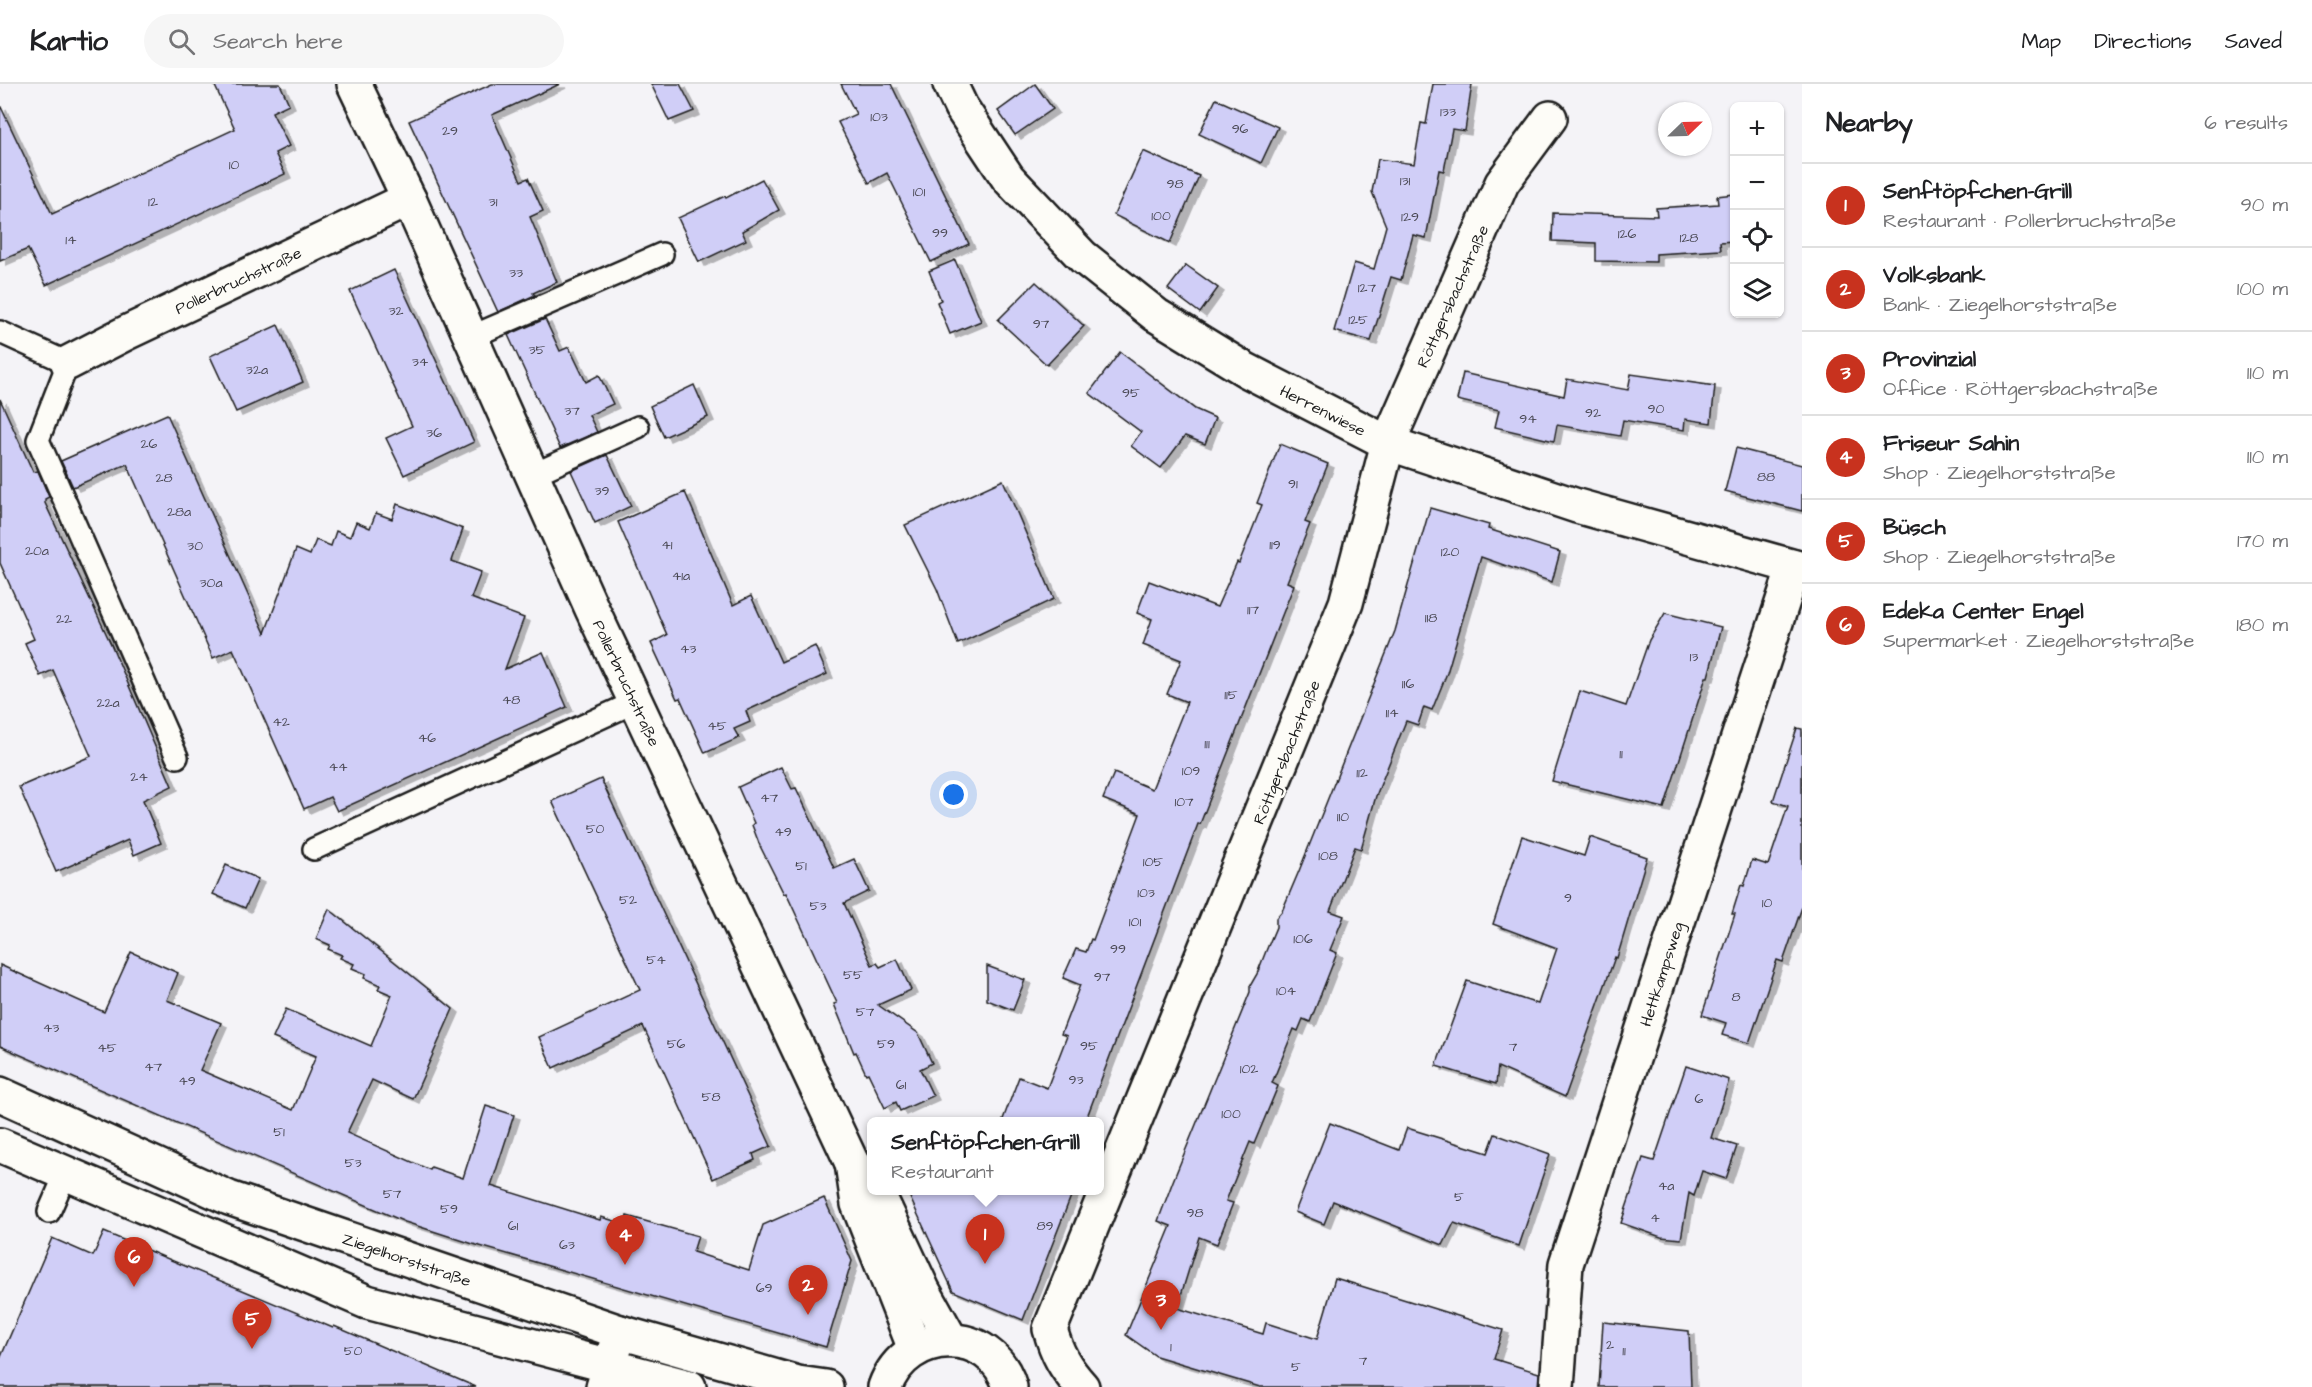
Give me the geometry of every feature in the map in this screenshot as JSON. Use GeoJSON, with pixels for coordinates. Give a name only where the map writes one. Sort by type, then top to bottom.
{"type":"FeatureCollection","features":[{"type":"Feature","properties":{"kind":"street","name":"Pollerbruchstraße"},"geometry":{"type":"LineString","coordinates":[[354,84],[409,199],[635,702],[866,1180],[858,1204],[915,1349]]}},
{"type":"Feature","properties":{"kind":"street","name":"Herrenwiese"},"geometry":{"type":"LineString","coordinates":[[950,84],[961,107],[1008,178],[1083,257],[1156,315],[1246,370],[1388,443],[1577,506],[1798,568]]}},
{"type":"Feature","properties":{"kind":"street","name":"Röttgersbachstraße"},"geometry":{"type":"LineString","coordinates":[[1082,1387],[1056,1352],[1050,1329],[1346,603],[1388,443],[1502,183],[1550,118]]}},
{"type":"Feature","properties":{"kind":"street","name":"Pollerbruchstraße"},"geometry":{"type":"LineString","coordinates":[[68,363],[126,333],[409,199]]}},
{"type":"Feature","properties":{"kind":"street","name":"Hettkampsweg"},"geometry":{"type":"LineString","coordinates":[[1557,1387],[1566,1264],[1798,568]]}},
{"type":"Feature","properties":{"kind":"street","name":"Ziegelhorststraße"},"geometry":{"type":"LineString","coordinates":[[0,1094],[229,1198],[620,1332],[798,1383],[826,1387]]}},
{"type":"Feature","properties":{"kind":"street"},"geometry":{"type":"LineString","coordinates":[[0,1144],[367,1302],[606,1377],[689,1387]]}},
{"type":"Feature","properties":{"kind":"street","name":"Pollerbruchstraße"},"geometry":{"type":"LineString","coordinates":[[878,1195],[922,1290],[951,1340]]}},
{"type":"Feature","properties":{"kind":"street"},"geometry":{"type":"LineString","coordinates":[[606,1377],[620,1332]]}},
{"type":"Feature","properties":{"kind":"street"},"geometry":{"type":"LineString","coordinates":[[885,1387],[889,1376],[901,1360],[915,1349],[928,1343],[951,1340],[977,1347],[997,1363],[1007,1377],[1010,1387]]}},
{"type":"Feature","properties":{"kind":"lane"},"geometry":{"type":"LineString","coordinates":[[471,337],[662,254]]}},
{"type":"Feature","properties":{"kind":"lane"},"geometry":{"type":"LineString","coordinates":[[0,332],[68,363],[38,440],[177,757]]}},
{"type":"Feature","properties":{"kind":"lane"},"geometry":{"type":"LineString","coordinates":[[532,475],[638,427]]}},
{"type":"Feature","properties":{"kind":"lane"},"geometry":{"type":"LineString","coordinates":[[314,849],[635,702]]}},
{"type":"Feature","properties":{"kind":"lane"},"geometry":{"type":"LineString","coordinates":[[49,1212],[66,1173]]}},
{"type":"Feature","properties":{"kind":"building"},"geometry":{"type":"Polygon","coordinates":[[[214,84],[280,84],[289,104],[272,112],[289,146],[275,153],[285,174],[46,285],[28,249],[0,261],[0,105],[52,214],[235,129],[214,84]]]}},
{"type":"Feature","properties":{"kind":"building"},"geometry":{"type":"Polygon","coordinates":[[[492,84],[560,84],[492,115],[521,181],[528,178],[543,211],[530,217],[557,282],[498,312],[409,121],[492,84]]]}},
{"type":"Feature","properties":{"kind":"building"},"geometry":{"type":"Polygon","coordinates":[[[651,84],[680,84],[694,111],[669,121],[651,84]]]}},
{"type":"Feature","properties":{"kind":"building"},"geometry":{"type":"Polygon","coordinates":[[[841,84],[891,84],[969,244],[931,262],[887,173],[869,183],[838,122],[856,114],[841,84]]]}},
{"type":"Feature","properties":{"kind":"building"},"geometry":{"type":"Polygon","coordinates":[[[1035,84],[1053,109],[1015,135],[998,111],[1035,84]]]}},
{"type":"Feature","properties":{"kind":"building"},"geometry":{"type":"Polygon","coordinates":[[[1433,84],[1472,84],[1465,131],[1452,129],[1444,171],[1439,170],[1426,238],[1413,235],[1401,280],[1391,277],[1371,341],[1334,331],[1354,263],[1374,269],[1386,226],[1372,192],[1378,159],[1414,164],[1421,123],[1426,124],[1433,84]]]}},
{"type":"Feature","properties":{"kind":"building"},"geometry":{"type":"Polygon","coordinates":[[[1216,99],[1278,127],[1261,163],[1199,134],[1216,99]]]}},
{"type":"Feature","properties":{"kind":"building"},"geometry":{"type":"Polygon","coordinates":[[[1143,151],[1199,176],[1170,243],[1114,215],[1143,151]]]}},
{"type":"Feature","properties":{"kind":"building"},"geometry":{"type":"Polygon","coordinates":[[[762,179],[779,210],[742,231],[746,240],[699,262],[678,218],[725,196],[726,198],[762,179]]]}},
{"type":"Feature","properties":{"kind":"building"},"geometry":{"type":"Polygon","coordinates":[[[1730,194],[1730,241],[1720,242],[1721,250],[1656,254],[1656,262],[1596,261],[1596,243],[1552,241],[1553,213],[1657,216],[1656,208],[1718,204],[1717,196],[1730,194]]]}},
{"type":"Feature","properties":{"kind":"building"},"geometry":{"type":"Polygon","coordinates":[[[955,260],[981,321],[950,334],[937,302],[941,300],[929,271],[955,260]]]}},
{"type":"Feature","properties":{"kind":"building"},"geometry":{"type":"Polygon","coordinates":[[[1186,265],[1218,288],[1200,313],[1168,289],[1186,265]]]}},
{"type":"Feature","properties":{"kind":"building"},"geometry":{"type":"Polygon","coordinates":[[[394,270],[474,442],[404,475],[386,438],[412,426],[350,291],[394,270]]]}},
{"type":"Feature","properties":{"kind":"building"},"geometry":{"type":"Polygon","coordinates":[[[1036,282],[1084,326],[1047,365],[998,320],[1036,282]]]}},
{"type":"Feature","properties":{"kind":"building"},"geometry":{"type":"Polygon","coordinates":[[[545,319],[560,351],[569,347],[586,382],[599,375],[613,404],[589,415],[597,432],[560,448],[508,335],[545,319]]]}},
{"type":"Feature","properties":{"kind":"building"},"geometry":{"type":"Polygon","coordinates":[[[278,325],[303,382],[236,412],[210,356],[278,325]]]}},
{"type":"Feature","properties":{"kind":"building"},"geometry":{"type":"Polygon","coordinates":[[[1120,352],[1195,409],[1215,418],[1205,444],[1185,436],[1161,468],[1131,446],[1141,432],[1089,393],[1120,352]]]}},
{"type":"Feature","properties":{"kind":"building"},"geometry":{"type":"Polygon","coordinates":[[[1463,373],[1564,396],[1567,379],[1628,390],[1631,374],[1715,386],[1711,423],[1685,419],[1684,430],[1623,420],[1620,436],[1557,425],[1554,441],[1495,427],[1499,410],[1457,400],[1463,373]]]}},
{"type":"Feature","properties":{"kind":"building"},"geometry":{"type":"Polygon","coordinates":[[[694,385],[708,417],[664,437],[650,406],[694,385]]]}},
{"type":"Feature","properties":{"kind":"building"},"geometry":{"type":"Polygon","coordinates":[[[0,399],[33,472],[38,471],[49,497],[45,499],[45,503],[111,644],[172,786],[143,800],[161,843],[134,855],[128,840],[56,872],[19,787],[91,756],[53,670],[40,676],[25,643],[34,639],[0,563],[0,399]]]}},
{"type":"Feature","properties":{"kind":"building"},"geometry":{"type":"Polygon","coordinates":[[[167,414],[265,633],[296,549],[310,555],[316,540],[331,546],[336,531],[350,537],[356,522],[370,528],[376,513],[392,519],[397,504],[463,529],[452,561],[481,572],[471,598],[524,618],[505,669],[543,652],[567,707],[337,811],[330,797],[304,809],[233,649],[213,658],[127,464],[73,487],[61,461],[167,414]]]}},
{"type":"Feature","properties":{"kind":"building"},"geometry":{"type":"Polygon","coordinates":[[[1280,444],[1328,464],[1305,522],[1310,524],[1287,582],[1294,585],[1200,824],[1198,824],[1087,1117],[1004,1117],[1019,1077],[1047,1088],[1067,1036],[1061,1034],[1080,985],[1063,978],[1076,949],[1086,952],[1091,939],[1093,940],[1140,814],[1103,799],[1114,773],[1152,789],[1187,702],[1167,694],[1181,660],[1143,645],[1152,619],[1137,613],[1149,581],[1217,607],[1237,562],[1239,563],[1262,505],[1257,503],[1280,444]]]}},
{"type":"Feature","properties":{"kind":"building"},"geometry":{"type":"Polygon","coordinates":[[[1736,448],[1802,465],[1802,511],[1725,491],[1736,448]]]}},
{"type":"Feature","properties":{"kind":"building"},"geometry":{"type":"Polygon","coordinates":[[[607,455],[631,506],[595,523],[571,471],[607,455]]]}},
{"type":"Feature","properties":{"kind":"building"},"geometry":{"type":"Polygon","coordinates":[[[1003,480],[1054,599],[958,644],[937,589],[905,525],[1003,480]]]}},
{"type":"Feature","properties":{"kind":"building"},"geometry":{"type":"Polygon","coordinates":[[[685,492],[733,605],[751,596],[781,662],[815,646],[827,674],[746,711],[750,722],[734,729],[739,738],[705,753],[651,643],[667,635],[618,522],[685,492]]]}},
{"type":"Feature","properties":{"kind":"building"},"geometry":{"type":"Polygon","coordinates":[[[1430,508],[1489,525],[1488,529],[1560,552],[1552,582],[1481,557],[1447,673],[1432,710],[1424,707],[1418,725],[1406,721],[1376,796],[1361,849],[1355,847],[1330,911],[1344,916],[1330,950],[1337,953],[1310,1022],[1303,1019],[1298,1031],[1294,1029],[1272,1083],[1278,1086],[1254,1144],[1250,1142],[1226,1201],[1233,1203],[1217,1244],[1199,1237],[1177,1308],[1263,1334],[1266,1323],[1317,1339],[1335,1278],[1503,1330],[1494,1359],[1539,1373],[1538,1387],[1260,1387],[1156,1356],[1126,1335],[1171,1226],[1158,1221],[1173,1181],[1250,992],[1250,986],[1276,927],[1276,918],[1282,911],[1299,871],[1395,631],[1430,508]]]}},
{"type":"Feature","properties":{"kind":"building"},"geometry":{"type":"Polygon","coordinates":[[[1665,613],[1721,627],[1708,677],[1706,677],[1664,808],[1552,781],[1580,691],[1626,706],[1649,640],[1665,613]]]}},
{"type":"Feature","properties":{"kind":"building"},"geometry":{"type":"Polygon","coordinates":[[[1797,728],[1802,729],[1802,907],[1783,962],[1777,960],[1749,1043],[1722,1035],[1726,1023],[1702,1015],[1735,914],[1732,914],[1741,885],[1744,886],[1752,860],[1768,865],[1788,806],[1773,801],[1797,728]]]}},
{"type":"Feature","properties":{"kind":"building"},"geometry":{"type":"Polygon","coordinates":[[[781,767],[792,789],[796,788],[834,868],[854,859],[869,891],[844,903],[872,965],[877,963],[880,967],[897,959],[911,990],[878,1005],[918,1033],[932,1063],[920,1069],[933,1096],[900,1111],[896,1102],[885,1108],[868,1073],[866,1074],[856,1052],[854,1053],[834,1004],[837,1003],[786,893],[784,894],[760,846],[752,825],[754,823],[738,787],[781,767]]]}},
{"type":"Feature","properties":{"kind":"building"},"geometry":{"type":"Polygon","coordinates":[[[601,779],[771,1146],[753,1154],[755,1160],[713,1179],[643,1026],[553,1068],[539,1037],[640,990],[552,801],[601,779]]]}},
{"type":"Feature","properties":{"kind":"building"},"geometry":{"type":"Polygon","coordinates":[[[1522,836],[1584,856],[1590,837],[1647,857],[1617,958],[1615,957],[1565,1097],[1498,1067],[1496,1084],[1436,1066],[1467,981],[1538,1004],[1557,948],[1493,924],[1522,836]]]}},
{"type":"Feature","properties":{"kind":"building"},"geometry":{"type":"Polygon","coordinates":[[[226,865],[258,879],[245,908],[213,894],[226,865]]]}},
{"type":"Feature","properties":{"kind":"building"},"geometry":{"type":"Polygon","coordinates":[[[329,909],[453,1009],[413,1099],[372,1080],[347,1133],[430,1170],[431,1167],[463,1178],[486,1106],[514,1115],[491,1186],[600,1220],[601,1217],[625,1224],[627,1216],[698,1236],[693,1252],[749,1270],[763,1225],[824,1198],[852,1261],[826,1347],[405,1222],[0,1046],[0,965],[104,1012],[131,952],[178,973],[167,1000],[221,1023],[200,1070],[293,1110],[316,1056],[273,1038],[286,1009],[371,1046],[392,995],[378,989],[380,985],[364,978],[366,974],[352,968],[354,964],[340,958],[342,955],[328,949],[330,945],[316,939],[329,909]]]}},
{"type":"Feature","properties":{"kind":"building"},"geometry":{"type":"Polygon","coordinates":[[[987,966],[1025,980],[1013,1010],[987,1000],[987,966]]]}},
{"type":"Feature","properties":{"kind":"building"},"geometry":{"type":"Polygon","coordinates":[[[1686,1066],[1729,1080],[1711,1138],[1737,1146],[1726,1179],[1702,1171],[1694,1196],[1689,1193],[1681,1239],[1661,1237],[1621,1223],[1643,1158],[1654,1161],[1686,1066]]]}},
{"type":"Feature","properties":{"kind":"building"},"geometry":{"type":"Polygon","coordinates":[[[1330,1123],[1399,1150],[1407,1128],[1488,1153],[1495,1134],[1550,1154],[1519,1246],[1454,1223],[1443,1245],[1333,1201],[1324,1224],[1295,1212],[1330,1123]]]}},
{"type":"Feature","properties":{"kind":"building"},"geometry":{"type":"Polygon","coordinates":[[[909,1195],[1071,1195],[1023,1320],[953,1291],[909,1195]]]}},
{"type":"Feature","properties":{"kind":"building"},"geometry":{"type":"Polygon","coordinates":[[[104,1232],[476,1387],[0,1387],[0,1359],[52,1238],[93,1256],[104,1232]]]}},
{"type":"Feature","properties":{"kind":"building"},"geometry":{"type":"Polygon","coordinates":[[[1603,1322],[1689,1331],[1691,1387],[1599,1387],[1603,1322]]]}},
{"type":"Feature","properties":{"kind":"place","name":"Senftöpfchen-Grill"},"geometry":{"type":"Point","coordinates":[985,1264]}},
{"type":"Feature","properties":{"kind":"place","name":"Friseur Sahin"},"geometry":{"type":"Point","coordinates":[625,1265]}},
{"type":"Feature","properties":{"kind":"place","name":"Edeka Center Engel"},"geometry":{"type":"Point","coordinates":[134,1287]}},
{"type":"Feature","properties":{"kind":"place","name":"Volksbank"},"geometry":{"type":"Point","coordinates":[808,1315]}},
{"type":"Feature","properties":{"kind":"place","name":"Provinzial"},"geometry":{"type":"Point","coordinates":[1161,1330]}},
{"type":"Feature","properties":{"kind":"place","name":"Büsch"},"geometry":{"type":"Point","coordinates":[252,1349]}}]}
